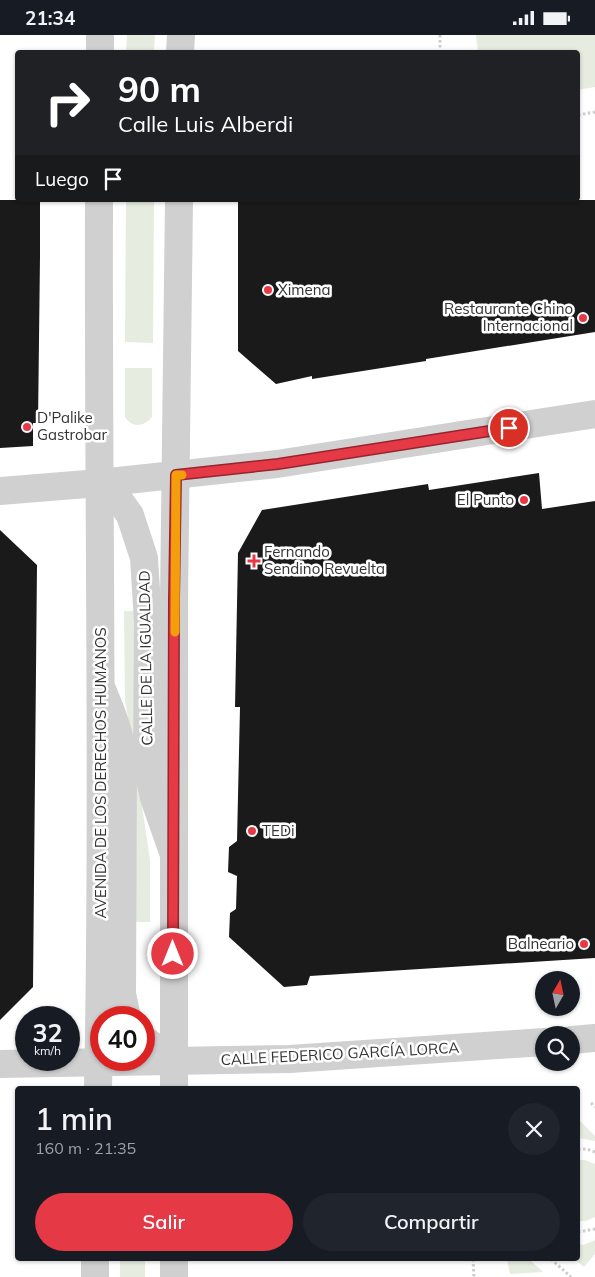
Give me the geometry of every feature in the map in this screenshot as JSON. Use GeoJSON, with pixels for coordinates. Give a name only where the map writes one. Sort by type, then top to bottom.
{"type":"FeatureCollection","features":[{"type":"Feature","properties":{"kind":"street"},"geometry":{"type":"LineString","coordinates":[[100,35],[100,50]]}},
{"type":"Feature","properties":{"kind":"street"},"geometry":{"type":"LineString","coordinates":[[180,35],[180,50]]}},
{"type":"Feature","properties":{"kind":"street","name":"AVENIDA DE LOS DERECHOS HUMANOS"},"geometry":{"type":"LineString","coordinates":[[98,1076],[101,687],[99,483],[100,202]]}},
{"type":"Feature","properties":{"kind":"street"},"geometry":{"type":"LineString","coordinates":[[174,1086],[176,475],[180,202]]}},
{"type":"Feature","properties":{"kind":"street"},"geometry":{"type":"LineString","coordinates":[[0,491],[99,483],[278,464],[595,414]]}},
{"type":"Feature","properties":{"kind":"street","name":"CALLE DE LA IGUALDAD"},"geometry":{"type":"LineString","coordinates":[[99,483],[117,497],[130,515],[144,558],[148,622],[147,766],[154,798],[174,853]]}},
{"type":"Feature","properties":{"kind":"street"},"geometry":{"type":"LineString","coordinates":[[101,687],[118,729],[123,758],[122,994],[125,1006]]}},
{"type":"Feature","properties":{"kind":"street"},"geometry":{"type":"LineString","coordinates":[[580,1039],[595,1038]]}},
{"type":"Feature","properties":{"kind":"street","name":"CALLE FEDERICO GARCÍA LORCA"},"geometry":{"type":"LineString","coordinates":[[174,1062],[290,1059],[535,1043]]}},
{"type":"Feature","properties":{"kind":"street"},"geometry":{"type":"LineString","coordinates":[[155,1047],[174,1062]]}},
{"type":"Feature","properties":{"kind":"street"},"geometry":{"type":"LineString","coordinates":[[0,1064],[98,1076],[174,1062]]}},
{"type":"Feature","properties":{"kind":"street"},"geometry":{"type":"LineString","coordinates":[[95,1261],[95,1277]]}},
{"type":"Feature","properties":{"kind":"street"},"geometry":{"type":"LineString","coordinates":[[174,1261],[174,1277]]}},
{"type":"Feature","properties":{"kind":"path"},"geometry":{"type":"LineString","coordinates":[[440,35],[440,50]]}},
{"type":"Feature","properties":{"kind":"path"},"geometry":{"type":"LineString","coordinates":[[580,115],[595,112]]}},
{"type":"Feature","properties":{"kind":"path"},"geometry":{"type":"LineString","coordinates":[[591,1103],[595,1107]]}},
{"type":"Feature","properties":{"kind":"path"},"geometry":{"type":"LineString","coordinates":[[580,1149],[595,1152]]}},
{"type":"Feature","properties":{"kind":"path"},"geometry":{"type":"LineString","coordinates":[[580,1232],[595,1229]]}},
{"type":"Feature","properties":{"kind":"path"},"geometry":{"type":"LineString","coordinates":[[472,1261],[474,1277]]}},
{"type":"Feature","properties":{"kind":"path"},"geometry":{"type":"LineString","coordinates":[[553,1261],[571,1277]]}},
{"type":"Feature","properties":{"kind":"shaded area"},"geometry":{"type":"Polygon","coordinates":[[[127,35],[155,35],[154,50],[126,50],[127,35]]]}},
{"type":"Feature","properties":{"kind":"shaded area"},"geometry":{"type":"Polygon","coordinates":[[[476,35],[595,35],[595,87],[580,90],[580,50],[478,50],[476,35]]]}},
{"type":"Feature","properties":{"kind":"shaded area"},"geometry":{"type":"Polygon","coordinates":[[[126,202],[154,202],[153,343],[125,342],[126,202]]]}},
{"type":"Feature","properties":{"kind":"shaded area"},"geometry":{"type":"Polygon","coordinates":[[[125,368],[152,368],[152,417],[142,424],[131,423],[125,417],[125,368]]]}},
{"type":"Feature","properties":{"kind":"shaded area"},"geometry":{"type":"Polygon","coordinates":[[[124,611],[134,611],[139,786],[150,860],[150,922],[135,922],[134,749],[125,701],[124,611]]]}},
{"type":"Feature","properties":{"kind":"shaded area"},"geometry":{"type":"Polygon","coordinates":[[[580,1121],[595,1136],[595,1141],[580,1138],[580,1121]]]}},
{"type":"Feature","properties":{"kind":"shaded area"},"geometry":{"type":"Polygon","coordinates":[[[580,1160],[595,1164],[595,1217],[586,1221],[580,1221],[580,1160]]]}},
{"type":"Feature","properties":{"kind":"shaded area"},"geometry":{"type":"Polygon","coordinates":[[[595,1240],[595,1254],[584,1267],[576,1261],[580,1261],[580,1244],[595,1240]]]}},
{"type":"Feature","properties":{"kind":"shaded area"},"geometry":{"type":"Polygon","coordinates":[[[120,1261],[145,1261],[145,1277],[120,1277],[120,1261]]]}},
{"type":"Feature","properties":{"kind":"shaded area"},"geometry":{"type":"Polygon","coordinates":[[[507,1261],[531,1261],[543,1272],[510,1274],[507,1261]]]}},
{"type":"Feature","properties":{"kind":"building"},"geometry":{"type":"Polygon","coordinates":[[[0,200],[40,202],[38,423],[33,423],[33,446],[0,448],[0,200]]]}},
{"type":"Feature","properties":{"kind":"building"},"geometry":{"type":"Polygon","coordinates":[[[580,200],[595,200],[595,332],[312,379],[312,376],[276,384],[238,351],[238,202],[580,202],[580,200]]]}},
{"type":"Feature","properties":{"kind":"building"},"geometry":{"type":"Polygon","coordinates":[[[539,473],[542,509],[595,501],[595,958],[310,976],[307,985],[284,987],[229,937],[230,913],[236,909],[237,876],[228,872],[229,847],[237,841],[240,707],[235,707],[238,553],[262,510],[428,484],[429,490],[539,473]]]}},
{"type":"Feature","properties":{"kind":"building"},"geometry":{"type":"Polygon","coordinates":[[[0,530],[37,565],[33,987],[0,1020],[0,530]]]}},
{"type":"Feature","properties":{"kind":"slow traffic"},"geometry":{"type":"LineString","coordinates":[[175,632],[176,475],[182,475]]}},
{"type":"Feature","properties":{"kind":"place","name":"Ximena"},"geometry":{"type":"Point","coordinates":[268,290]}},
{"type":"Feature","properties":{"kind":"place","name":"Restaurante Chino Internacional"},"geometry":{"type":"Point","coordinates":[583,318]}},
{"type":"Feature","properties":{"kind":"place","name":"D'Palike Gastrobar"},"geometry":{"type":"Point","coordinates":[27,427]}},
{"type":"Feature","properties":{"kind":"place","name":"El Punto"},"geometry":{"type":"Point","coordinates":[524,500]}},
{"type":"Feature","properties":{"kind":"place","name":"Fernando Sendino Revuelta"},"geometry":{"type":"Point","coordinates":[254,561]}},
{"type":"Feature","properties":{"kind":"place","name":"TEDi"},"geometry":{"type":"Point","coordinates":[252,831]}},
{"type":"Feature","properties":{"kind":"place","name":"Balneario"},"geometry":{"type":"Point","coordinates":[584,944]}},
{"type":"Feature","properties":{"kind":"route"},"geometry":{"type":"LineString","coordinates":[[173,954],[176,475],[278,464],[509,428]]}}]}
